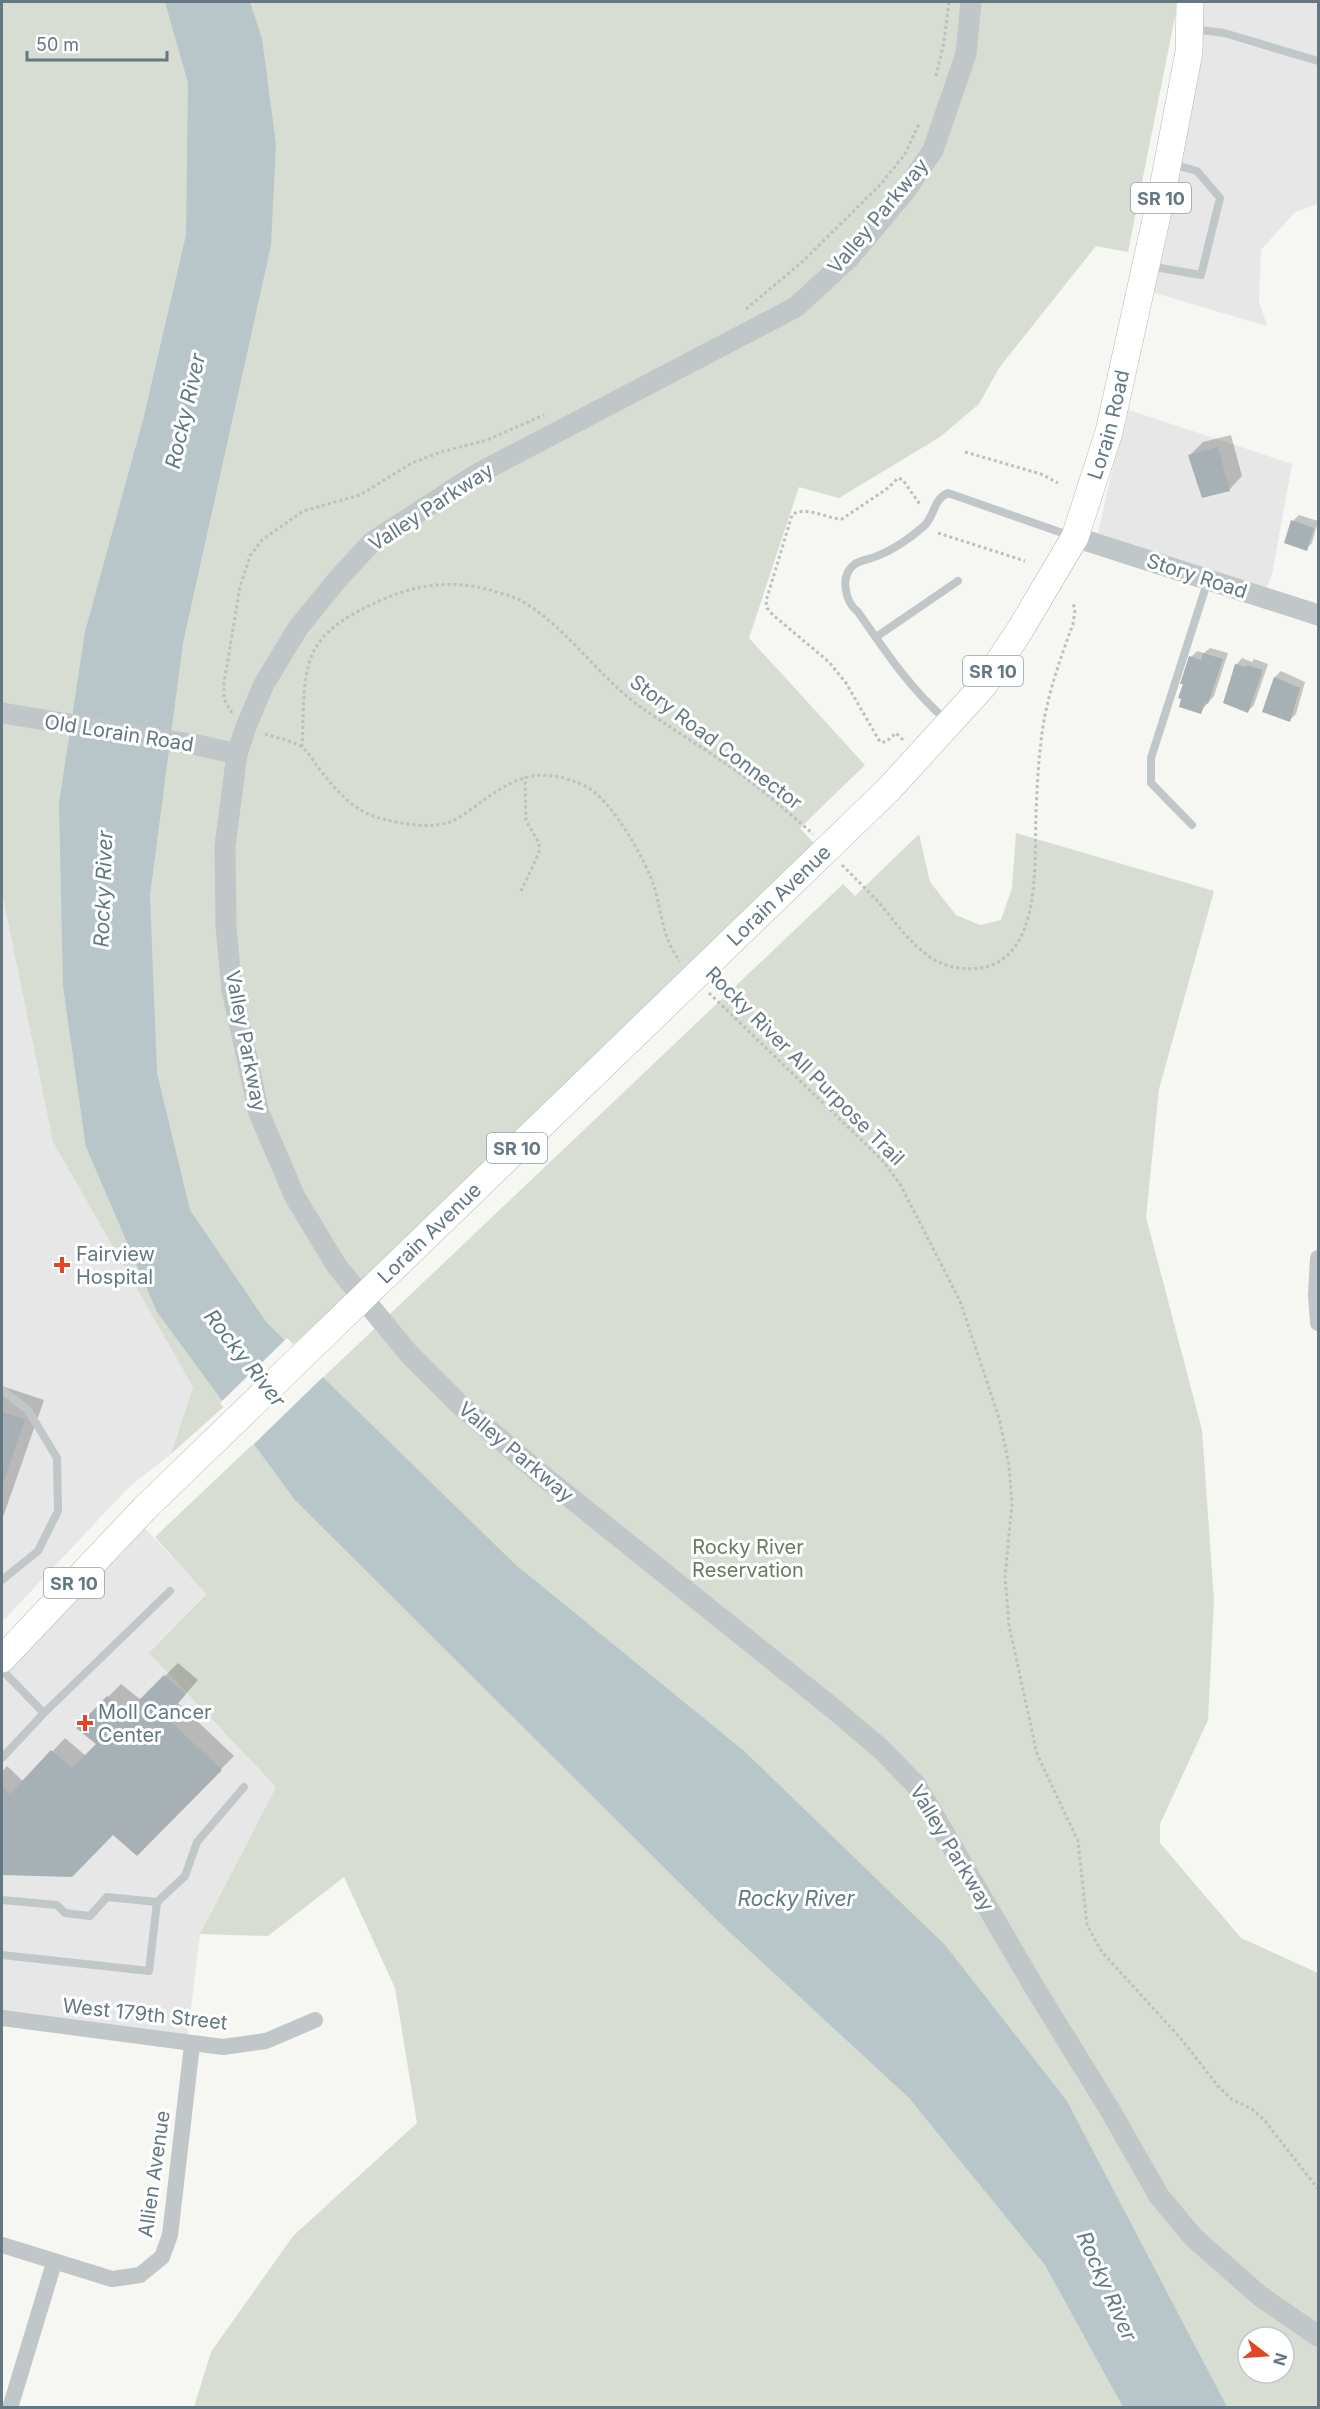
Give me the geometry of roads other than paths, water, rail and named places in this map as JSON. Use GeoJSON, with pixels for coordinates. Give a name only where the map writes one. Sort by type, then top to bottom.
{"type":"FeatureCollection","features":[{"type":"Feature","properties":{"kind":"main road","name":"Lorain Road"},"geometry":{"type":"LineString","coordinates":[[889,789],[982,686],[1075,537],[1109,432],[1168,163],[1189,52],[1190,2]]}},
{"type":"Feature","properties":{"kind":"main road","name":"Lorain Avenue"},"geometry":{"type":"LineString","coordinates":[[2,1659],[146,1507],[889,789]]}},
{"type":"Feature","properties":{"kind":"street","name":"Valley Parkway"},"geometry":{"type":"LineString","coordinates":[[971,2],[966,54],[933,150],[906,190],[850,256],[796,307],[477,474],[372,542],[298,628],[264,684],[237,754],[225,846],[226,927],[232,990],[259,1113],[295,1197],[336,1265],[409,1354],[460,1405],[537,1472],[836,1710],[881,1749],[916,1785],[1159,2196],[1194,2238],[1260,2296],[1318,2336]]}},
{"type":"Feature","properties":{"kind":"street","name":"Story Road"},"geometry":{"type":"LineString","coordinates":[[1075,537],[1318,615]]}},
{"type":"Feature","properties":{"kind":"street","name":"Old Lorain Road"},"geometry":{"type":"LineString","coordinates":[[2,713],[197,745],[237,754]]}},
{"type":"Feature","properties":{"kind":"street"},"geometry":{"type":"LineString","coordinates":[[1318,1258],[1316,1295],[1318,1323]]}},
{"type":"Feature","properties":{"kind":"street","name":"West 179th Street"},"geometry":{"type":"LineString","coordinates":[[2,2018],[192,2045],[223,2047],[266,2041],[315,2020]]}},
{"type":"Feature","properties":{"kind":"street","name":"Allien Avenue"},"geometry":{"type":"LineString","coordinates":[[2,2245],[54,2263],[112,2279],[140,2275],[162,2257],[170,2235],[192,2045]]}},
{"type":"Feature","properties":{"kind":"street"},"geometry":{"type":"LineString","coordinates":[[10,2408],[54,2263]]}},
{"type":"Feature","properties":{"kind":"lane"},"geometry":{"type":"LineString","coordinates":[[1190,28],[1224,33],[1318,62]]}},
{"type":"Feature","properties":{"kind":"lane"},"geometry":{"type":"LineString","coordinates":[[1146,265],[1201,275],[1220,198],[1197,171],[1168,163]]}},
{"type":"Feature","properties":{"kind":"lane"},"geometry":{"type":"LineString","coordinates":[[949,723],[903,676],[849,601],[845,587],[848,572],[854,564],[880,555],[926,525],[942,495],[948,493],[1075,537]]}},
{"type":"Feature","properties":{"kind":"lane"},"geometry":{"type":"LineString","coordinates":[[1192,825],[1151,783],[1149,771],[1151,758],[1208,579]]}},
{"type":"Feature","properties":{"kind":"lane"},"geometry":{"type":"LineString","coordinates":[[876,637],[958,581]]}},
{"type":"Feature","properties":{"kind":"lane"},"geometry":{"type":"LineString","coordinates":[[2,1390],[28,1410],[57,1458],[58,1511],[38,1551],[2,1580]]}},
{"type":"Feature","properties":{"kind":"lane"},"geometry":{"type":"LineString","coordinates":[[2,1758],[44,1713],[170,1591]]}},
{"type":"Feature","properties":{"kind":"lane"},"geometry":{"type":"LineString","coordinates":[[2,1670],[44,1713]]}},
{"type":"Feature","properties":{"kind":"lane"},"geometry":{"type":"LineString","coordinates":[[2,1955],[149,1971],[157,1902],[185,1876],[197,1842],[244,1787]]}},
{"type":"Feature","properties":{"kind":"lane"},"geometry":{"type":"LineString","coordinates":[[2,1900],[57,1905],[64,1913],[90,1916],[107,1897],[157,1902]]}},
{"type":"Feature","properties":{"kind":"water","name":"Rocky River"},"geometry":{"type":"Polygon","coordinates":[[[165,2],[250,2],[262,39],[276,144],[271,245],[183,643],[150,895],[157,1073],[190,1210],[267,1323],[516,1565],[744,1751],[945,1945],[1067,2101],[1227,2407],[1123,2407],[1045,2265],[909,2098],[721,1924],[295,1500],[157,1312],[86,1147],[63,986],[59,803],[85,632],[144,416],[186,235],[188,83],[165,2]]]}},
{"type":"Feature","properties":{"kind":"place","name":"Fairview Hospital"},"geometry":{"type":"Point","coordinates":[62,1265]}},
{"type":"Feature","properties":{"kind":"place","name":"Moll Cancer Center"},"geometry":{"type":"Point","coordinates":[85,1723]}},
{"type":"Feature","properties":{"kind":"park label","name":"Rocky River Reservation"},"geometry":{"type":"Point","coordinates":[748,1558]}}]}
